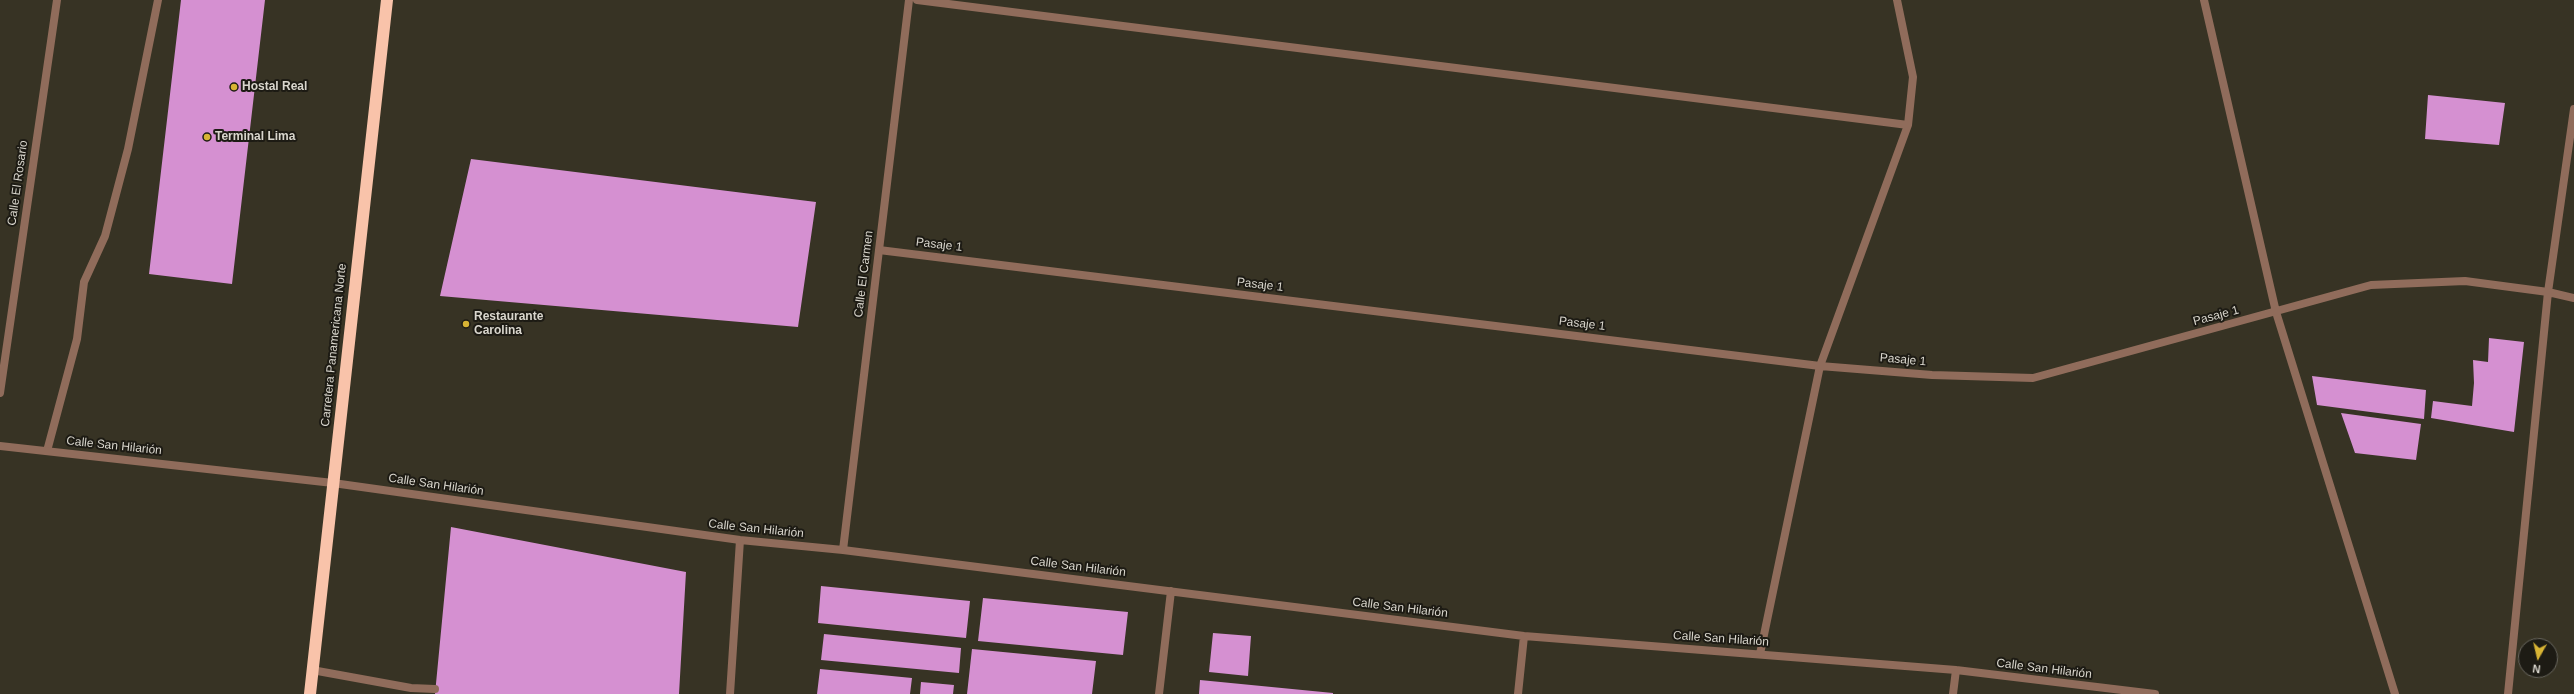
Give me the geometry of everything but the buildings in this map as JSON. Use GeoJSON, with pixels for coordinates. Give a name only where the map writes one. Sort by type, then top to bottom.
{"type":"FeatureCollection","features":[{"type":"Feature","properties":{"kind":"highway","name":"Carretera Panamericana Norte"},"geometry":{"type":"LineString","coordinates":[[310,694],[387,0]]}},
{"type":"Feature","properties":{"kind":"street","name":"Calle El Rosario"},"geometry":{"type":"LineString","coordinates":[[0,393],[57,0]]}},
{"type":"Feature","properties":{"kind":"street"},"geometry":{"type":"LineString","coordinates":[[47,451],[77,339],[84,282],[105,236],[128,149],[158,0]]}},
{"type":"Feature","properties":{"kind":"street","name":"Calle El Carmen"},"geometry":{"type":"LineString","coordinates":[[843,550],[909,0]]}},
{"type":"Feature","properties":{"kind":"street"},"geometry":{"type":"LineString","coordinates":[[917,0],[1908,125]]}},
{"type":"Feature","properties":{"kind":"street"},"geometry":{"type":"LineString","coordinates":[[1760,654],[1820,366],[1908,125],[1913,77],[1897,0]]}},
{"type":"Feature","properties":{"kind":"street"},"geometry":{"type":"LineString","coordinates":[[2204,0],[2276,312],[2395,694]]}},
{"type":"Feature","properties":{"kind":"street"},"geometry":{"type":"LineString","coordinates":[[2508,694],[2548,292],[2574,109]]}},
{"type":"Feature","properties":{"kind":"street","name":"Pasaje 1"},"geometry":{"type":"LineString","coordinates":[[879,250],[1820,366],[1932,374],[2033,378],[2371,285],[2465,281],[2548,292],[2574,298]]}},
{"type":"Feature","properties":{"kind":"street","name":"Calle San Hilarión"},"geometry":{"type":"LineString","coordinates":[[0,446],[333,483],[740,540],[843,550],[1524,636],[1956,670],[2155,694]]}},
{"type":"Feature","properties":{"kind":"street"},"geometry":{"type":"LineString","coordinates":[[730,694],[740,540]]}},
{"type":"Feature","properties":{"kind":"street"},"geometry":{"type":"LineString","coordinates":[[1159,694],[1170,591]]}},
{"type":"Feature","properties":{"kind":"street"},"geometry":{"type":"LineString","coordinates":[[1518,694],[1524,636]]}},
{"type":"Feature","properties":{"kind":"street"},"geometry":{"type":"LineString","coordinates":[[312,670],[411,688],[435,689]]}},
{"type":"Feature","properties":{"kind":"street"},"geometry":{"type":"LineString","coordinates":[[1953,694],[1956,670]]}},
{"type":"Feature","properties":{"kind":"place","name":"Hostal Real"},"geometry":{"type":"Point","coordinates":[234,87]}},
{"type":"Feature","properties":{"kind":"place","name":"Terminal Lima"},"geometry":{"type":"Point","coordinates":[207,137]}},
{"type":"Feature","properties":{"kind":"place","name":"Restaurante Carolina"},"geometry":{"type":"Point","coordinates":[466,324]}}]}
